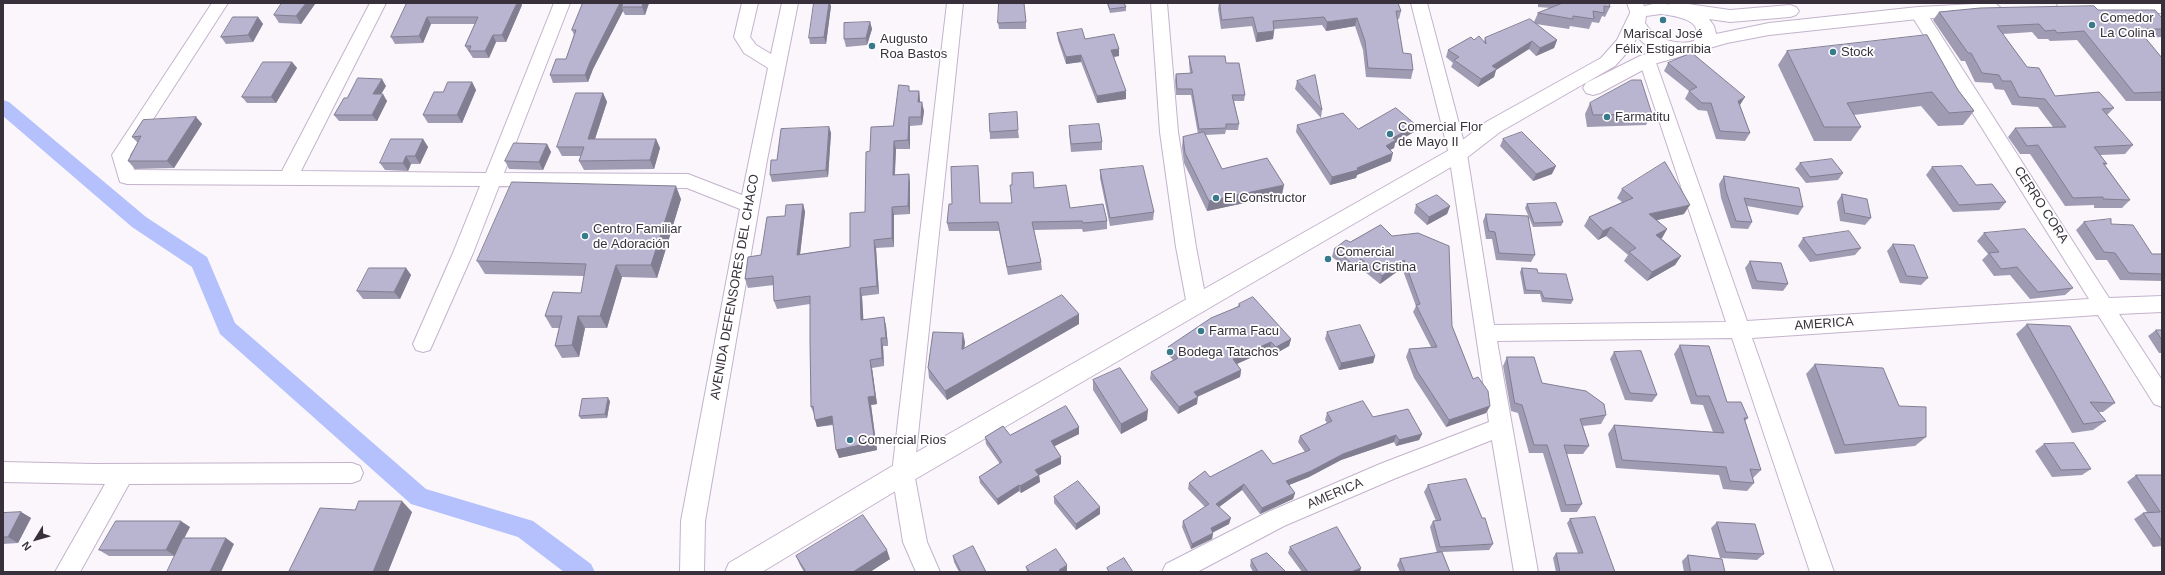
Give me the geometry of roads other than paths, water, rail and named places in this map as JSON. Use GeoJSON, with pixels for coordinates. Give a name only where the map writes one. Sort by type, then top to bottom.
{"type":"FeatureCollection","features":[{"type":"Feature","properties":{"kind":"highway"},"geometry":{"type":"LineString","coordinates":[[738,572],[903,473],[1458,154],[1493,127],[1608,62],[1625,44],[1636,11],[1647,6],[1660,4],[1730,16],[1874,3]]}},
{"type":"Feature","properties":{"kind":"highway"},"geometry":{"type":"LineString","coordinates":[[1636,11],[1640,30],[1654,42],[1674,48],[1696,46],[1707,38],[1708,31],[1701,20],[1682,7]]}},
{"type":"Feature","properties":{"kind":"highway"},"geometry":{"type":"LineString","coordinates":[[2046,7],[2162,7]]}},
{"type":"Feature","properties":{"kind":"highway"},"geometry":{"type":"LineString","coordinates":[[1458,154],[1503,137],[1622,72],[1647,60],[1725,37],[1769,29],[1918,12],[2008,8]]}},
{"type":"Feature","properties":{"kind":"street"},"geometry":{"type":"LineString","coordinates":[[220,3],[121,155],[127,177],[688,181],[750,205]]}},
{"type":"Feature","properties":{"kind":"street"},"geometry":{"type":"LineString","coordinates":[[288,178],[378,3]]}},
{"type":"Feature","properties":{"kind":"street"},"geometry":{"type":"LineString","coordinates":[[422,344],[463,253],[562,3]]}},
{"type":"Feature","properties":{"kind":"street"},"geometry":{"type":"LineString","coordinates":[[750,3],[742,37],[750,49],[778,66]]}},
{"type":"Feature","properties":{"kind":"street","name":"AVENIDA DEFENSORES DEL CHACO"},"geometry":{"type":"LineString","coordinates":[[692,572],[693,521],[750,205],[790,3]]}},
{"type":"Feature","properties":{"kind":"street"},"geometry":{"type":"LineString","coordinates":[[928,572],[915,542],[903,473],[955,3]]}},
{"type":"Feature","properties":{"kind":"street"},"geometry":{"type":"LineString","coordinates":[[1159,3],[1170,139],[1184,234],[1197,305]]}},
{"type":"Feature","properties":{"kind":"street"},"geometry":{"type":"LineString","coordinates":[[1419,3],[1458,154],[1485,333],[1526,572]]}},
{"type":"Feature","properties":{"kind":"street","name":"CERRO CORA"},"geometry":{"type":"LineString","coordinates":[[1918,12],[2162,398]]}},
{"type":"Feature","properties":{"kind":"street"},"geometry":{"type":"LineString","coordinates":[[1647,60],[1822,572]]}},
{"type":"Feature","properties":{"kind":"street","name":"AMERICA"},"geometry":{"type":"LineString","coordinates":[[1485,333],[1740,330],[2105,306],[2162,304]]}},
{"type":"Feature","properties":{"kind":"street","name":"AMERICA"},"geometry":{"type":"LineString","coordinates":[[1174,572],[1276,519],[1388,471],[1501,427]]}},
{"type":"Feature","properties":{"kind":"street"},"geometry":{"type":"LineString","coordinates":[[3,472],[352,473]]}},
{"type":"Feature","properties":{"kind":"street"},"geometry":{"type":"LineString","coordinates":[[67,572],[123,473]]}},
{"type":"Feature","properties":{"kind":"waterway"},"geometry":{"type":"LineString","coordinates":[[3,106],[139,222],[200,262],[227,328],[419,497],[525,528],[583,572]]}},
{"type":"Feature","properties":{"kind":"place","name":"Mariscal José Félix Estigarribia"},"geometry":{"type":"Point","coordinates":[1663,20]}},
{"type":"Feature","properties":{"kind":"place","name":"Comedor La Colina"},"geometry":{"type":"Point","coordinates":[2092,25]}},
{"type":"Feature","properties":{"kind":"place","name":"Augusto Roa Bastos"},"geometry":{"type":"Point","coordinates":[872,46]}},
{"type":"Feature","properties":{"kind":"place","name":"Stock"},"geometry":{"type":"Point","coordinates":[1833,52]}},
{"type":"Feature","properties":{"kind":"place","name":"Farmatitu"},"geometry":{"type":"Point","coordinates":[1607,117]}},
{"type":"Feature","properties":{"kind":"place","name":"Comercial Flor de Mayo II"},"geometry":{"type":"Point","coordinates":[1390,134]}},
{"type":"Feature","properties":{"kind":"place","name":"El Constructor"},"geometry":{"type":"Point","coordinates":[1216,198]}},
{"type":"Feature","properties":{"kind":"place","name":"Centro Familiar de Adoración"},"geometry":{"type":"Point","coordinates":[585,236]}},
{"type":"Feature","properties":{"kind":"place","name":"Comercial Maria Cristina"},"geometry":{"type":"Point","coordinates":[1328,259]}},
{"type":"Feature","properties":{"kind":"place","name":"Farma Facu"},"geometry":{"type":"Point","coordinates":[1201,331]}},
{"type":"Feature","properties":{"kind":"place","name":"Bodega Tatachos"},"geometry":{"type":"Point","coordinates":[1170,352]}},
{"type":"Feature","properties":{"kind":"place","name":"Comercial Rios"},"geometry":{"type":"Point","coordinates":[850,440]}}]}
